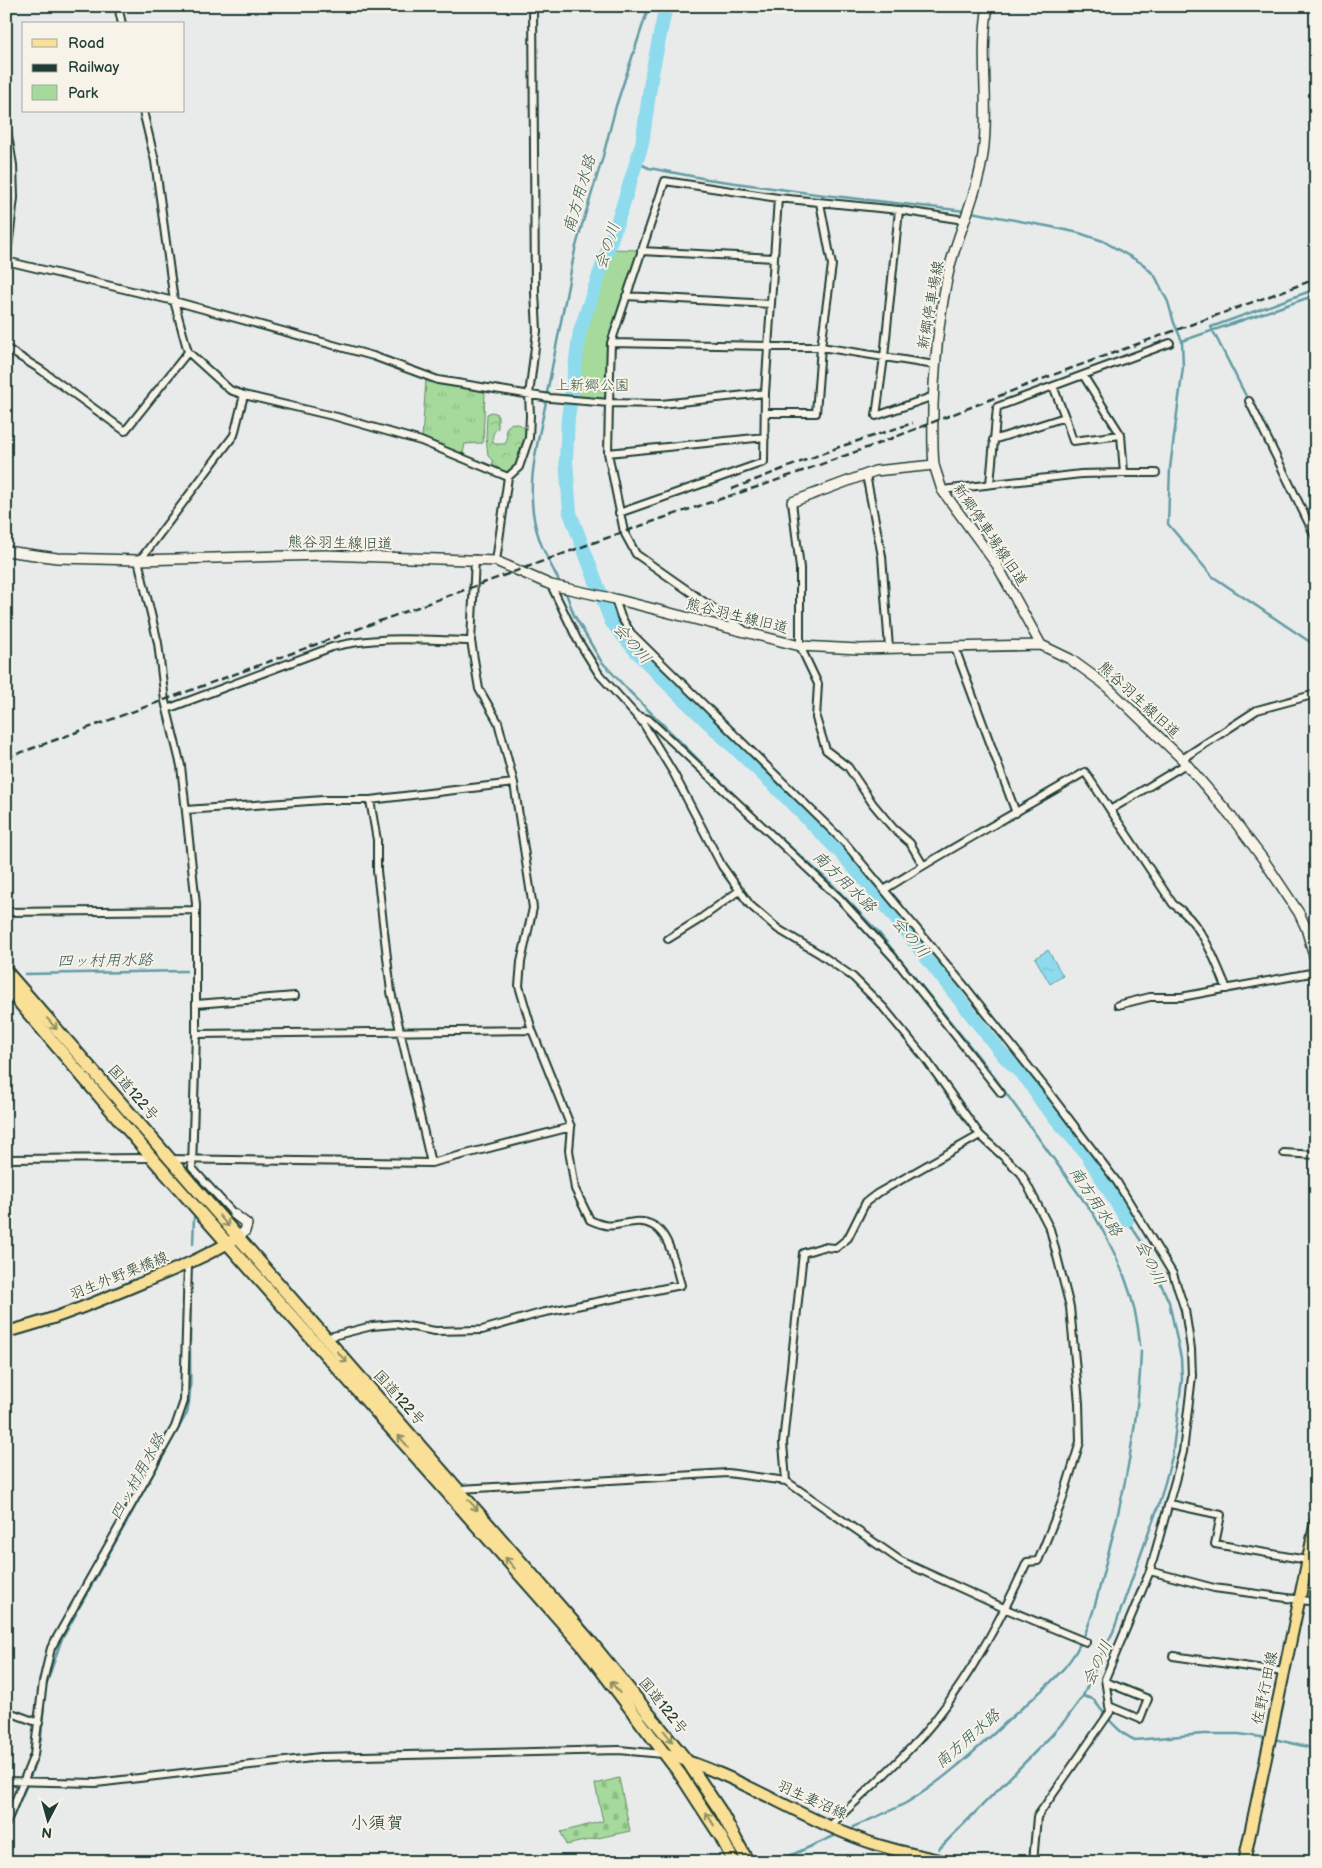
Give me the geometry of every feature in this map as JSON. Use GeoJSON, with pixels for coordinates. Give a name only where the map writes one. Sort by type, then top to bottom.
{"type":"FeatureCollection","features":[{"type":"Feature","properties":{"kind":"highway","name":"国道122号"},"geometry":{"type":"LineString","coordinates":[[6,971],[170,1158],[233,1240],[582,1645],[667,1755],[721,1837],[734,1862]]}},
{"type":"Feature","properties":{"kind":"highway","name":"国道122号"},"geometry":{"type":"LineString","coordinates":[[6,987],[152,1158],[233,1240],[325,1338],[460,1489],[590,1641],[687,1761],[721,1812],[748,1862]]}},
{"type":"Feature","properties":{"kind":"main road","name":"羽生外野栗橋線"},"geometry":{"type":"LineString","coordinates":[[6,1332],[72,1312],[188,1264],[233,1240]]}},
{"type":"Feature","properties":{"kind":"main road","name":"佐野行田線"},"geometry":{"type":"LineString","coordinates":[[1244,1862],[1316,1521]]}},
{"type":"Feature","properties":{"kind":"main road","name":"羽生妻沼線"},"geometry":{"type":"LineString","coordinates":[[667,1755],[687,1761],[830,1826],[877,1845],[948,1862]]}},
{"type":"Feature","properties":{"kind":"street"},"geometry":{"type":"LineString","coordinates":[[118,6],[122,22]]}},
{"type":"Feature","properties":{"kind":"street"},"geometry":{"type":"LineString","coordinates":[[496,561],[508,477],[519,467],[529,438],[529,395],[537,331],[535,292],[533,6]]}},
{"type":"Feature","properties":{"kind":"street","name":"新郷停車場線"},"geometry":{"type":"LineString","coordinates":[[934,466],[932,439],[935,365],[946,281],[978,176],[984,148],[984,42],[988,6]]}},
{"type":"Feature","properties":{"kind":"street"},"geometry":{"type":"LineString","coordinates":[[143,112],[155,161],[174,301],[188,352],[230,390],[337,417],[421,441],[508,477]]}},
{"type":"Feature","properties":{"kind":"street"},"geometry":{"type":"LineString","coordinates":[[6,124],[13,165],[14,198],[6,266]]}},
{"type":"Feature","properties":{"kind":"street"},"geometry":{"type":"LineString","coordinates":[[747,632],[636,554],[624,532],[608,453],[611,344],[665,181],[778,198],[899,210],[964,220]]}},
{"type":"Feature","properties":{"kind":"street"},"geometry":{"type":"LineString","coordinates":[[619,513],[764,462],[765,392],[778,198]]}},
{"type":"Feature","properties":{"kind":"street"},"geometry":{"type":"LineString","coordinates":[[765,413],[816,413],[821,346],[832,265],[820,203]]}},
{"type":"Feature","properties":{"kind":"street"},"geometry":{"type":"LineString","coordinates":[[899,210],[876,416],[934,396]]}},
{"type":"Feature","properties":{"kind":"street"},"geometry":{"type":"LineString","coordinates":[[641,251],[773,258]]}},
{"type":"Feature","properties":{"kind":"street"},"geometry":{"type":"LineString","coordinates":[[6,261],[174,301],[373,356],[438,380],[575,401],[661,404],[765,392]]}},
{"type":"Feature","properties":{"kind":"street"},"geometry":{"type":"LineString","coordinates":[[626,296],[770,304]]}},
{"type":"Feature","properties":{"kind":"street"},"geometry":{"type":"LineString","coordinates":[[990,484],[997,407],[1170,343]]}},
{"type":"Feature","properties":{"kind":"street"},"geometry":{"type":"LineString","coordinates":[[611,344],[821,346],[935,365]]}},
{"type":"Feature","properties":{"kind":"street"},"geometry":{"type":"LineString","coordinates":[[6,348],[41,370],[125,431],[188,352]]}},
{"type":"Feature","properties":{"kind":"street"},"geometry":{"type":"LineString","coordinates":[[1083,375],[1121,435],[1124,473]]}},
{"type":"Feature","properties":{"kind":"street"},"geometry":{"type":"LineString","coordinates":[[1053,386],[1073,440],[1121,435]]}},
{"type":"Feature","properties":{"kind":"street"},"geometry":{"type":"LineString","coordinates":[[233,1240],[245,1231],[247,1224],[234,1214],[192,1168],[196,1034],[196,910],[181,766],[167,709],[158,644],[138,560],[234,435],[244,395]]}},
{"type":"Feature","properties":{"kind":"street"},"geometry":{"type":"LineString","coordinates":[[1249,401],[1316,538]]}},
{"type":"Feature","properties":{"kind":"street"},"geometry":{"type":"LineString","coordinates":[[993,440],[1065,417]]}},
{"type":"Feature","properties":{"kind":"street"},"geometry":{"type":"LineString","coordinates":[[608,453],[765,437]]}},
{"type":"Feature","properties":{"kind":"street"},"geometry":{"type":"LineString","coordinates":[[923,865],[910,843],[893,828],[873,804],[848,767],[826,750],[816,718],[818,684],[800,646],[800,568],[792,502],[886,469],[934,466]]}},
{"type":"Feature","properties":{"kind":"street","name":"新郷停車場線旧道"},"geometry":{"type":"LineString","coordinates":[[934,466],[942,490],[997,565],[1042,645]]}},
{"type":"Feature","properties":{"kind":"street"},"geometry":{"type":"LineString","coordinates":[[942,490],[1081,474],[1156,474]]}},
{"type":"Feature","properties":{"kind":"street"},"geometry":{"type":"LineString","coordinates":[[866,475],[882,556],[889,648]]}},
{"type":"Feature","properties":{"kind":"street","name":"熊谷羽生線旧道"},"geometry":{"type":"LineString","coordinates":[[6,551],[57,558],[138,560],[325,555],[475,559],[496,561],[550,585],[615,599],[800,646],[838,648],[956,648],[1042,645],[1070,659],[1090,672],[1115,694],[1184,762],[1230,815],[1263,859],[1298,913],[1306,928],[1316,963]]}},
{"type":"Feature","properties":{"kind":"street"},"geometry":{"type":"LineString","coordinates":[[325,1338],[372,1326],[396,1324],[434,1331],[482,1330],[541,1314],[681,1285],[666,1238],[657,1226],[637,1222],[606,1227],[590,1220],[575,1189],[569,1150],[571,1128],[532,1030],[519,986],[521,962],[533,908],[514,782],[498,722],[479,689],[471,641],[475,559]]}},
{"type":"Feature","properties":{"kind":"street"},"geometry":{"type":"LineString","coordinates":[[550,585],[576,639],[599,674],[643,724],[674,774],[722,866],[750,905],[778,929],[820,954],[853,977],[883,1007],[924,1058],[980,1135],[1021,1173],[1050,1229],[1070,1307],[1079,1403],[1080,1442],[1061,1504],[1038,1561],[1027,1562],[1006,1609],[959,1686],[920,1738],[830,1826]]}},
{"type":"Feature","properties":{"kind":"street"},"geometry":{"type":"LineString","coordinates":[[615,599],[621,617],[630,633],[844,842],[968,989],[1117,1182],[1172,1274],[1185,1310],[1191,1349],[1192,1376],[1183,1452],[1170,1504],[1150,1571],[1105,1678],[1110,1712],[1037,1817],[1033,1862]]}},
{"type":"Feature","properties":{"kind":"street"},"geometry":{"type":"LineString","coordinates":[[167,709],[332,647],[348,643],[384,639],[471,641]]}},
{"type":"Feature","properties":{"kind":"street"},"geometry":{"type":"LineString","coordinates":[[956,648],[1016,813]]}},
{"type":"Feature","properties":{"kind":"street"},"geometry":{"type":"LineString","coordinates":[[1110,810],[1184,762],[1256,710],[1316,694]]}},
{"type":"Feature","properties":{"kind":"street"},"geometry":{"type":"LineString","coordinates":[[635,715],[648,719],[840,898],[894,958],[1001,1093]]}},
{"type":"Feature","properties":{"kind":"street"},"geometry":{"type":"LineString","coordinates":[[884,890],[923,865],[1085,772],[1173,904],[1185,912],[1210,946],[1227,989]]}},
{"type":"Feature","properties":{"kind":"street"},"geometry":{"type":"LineString","coordinates":[[186,810],[323,800],[370,800],[514,782]]}},
{"type":"Feature","properties":{"kind":"street"},"geometry":{"type":"LineString","coordinates":[[370,800],[377,840],[377,871],[391,992],[431,1163]]}},
{"type":"Feature","properties":{"kind":"street"},"geometry":{"type":"LineString","coordinates":[[668,940],[697,922],[740,890]]}},
{"type":"Feature","properties":{"kind":"street"},"geometry":{"type":"LineString","coordinates":[[6,912],[196,910]]}},
{"type":"Feature","properties":{"kind":"street"},"geometry":{"type":"LineString","coordinates":[[1118,1005],[1150,997],[1181,997],[1316,972]]}},
{"type":"Feature","properties":{"kind":"street"},"geometry":{"type":"LineString","coordinates":[[196,1004],[295,996]]}},
{"type":"Feature","properties":{"kind":"street"},"geometry":{"type":"LineString","coordinates":[[196,1034],[532,1030]]}},
{"type":"Feature","properties":{"kind":"street"},"geometry":{"type":"LineString","coordinates":[[170,1158],[431,1163],[571,1128]]}},
{"type":"Feature","properties":{"kind":"street"},"geometry":{"type":"LineString","coordinates":[[786,1481],[783,1444],[803,1254],[823,1246],[836,1248],[848,1238],[866,1202],[878,1193],[980,1135]]}},
{"type":"Feature","properties":{"kind":"street"},"geometry":{"type":"LineString","coordinates":[[1284,1153],[1316,1155]]}},
{"type":"Feature","properties":{"kind":"street"},"geometry":{"type":"LineString","coordinates":[[6,1160],[152,1158]]}},
{"type":"Feature","properties":{"kind":"street"},"geometry":{"type":"LineString","coordinates":[[6,1824],[34,1755],[43,1682],[52,1648],[175,1426],[184,1401],[188,1264]]}},
{"type":"Feature","properties":{"kind":"street"},"geometry":{"type":"LineString","coordinates":[[460,1489],[728,1473],[786,1481],[901,1562],[1086,1642]]}},
{"type":"Feature","properties":{"kind":"street"},"geometry":{"type":"LineString","coordinates":[[1170,1504],[1221,1516],[1215,1544],[1307,1560]]}},
{"type":"Feature","properties":{"kind":"street"},"geometry":{"type":"LineString","coordinates":[[1150,1571],[1214,1588],[1316,1602]]}},
{"type":"Feature","properties":{"kind":"street"},"geometry":{"type":"LineString","coordinates":[[1174,1656],[1284,1672]]}},
{"type":"Feature","properties":{"kind":"street"},"geometry":{"type":"LineString","coordinates":[[1106,1682],[1148,1699],[1140,1718],[1110,1706]]}},
{"type":"Feature","properties":{"kind":"street"},"geometry":{"type":"LineString","coordinates":[[6,1711],[39,1723]]}},
{"type":"Feature","properties":{"kind":"street"},"geometry":{"type":"LineString","coordinates":[[6,1781],[96,1783],[320,1758],[619,1750],[667,1755]]}},
{"type":"Feature","properties":{"kind":"green space","name":"上新郷公園"},"geometry":{"type":"Polygon","coordinates":[[[612,249],[639,250],[609,343],[607,401],[575,400],[581,343],[585,325],[612,249]]]}},
{"type":"Feature","properties":{"kind":"green space"},"geometry":{"type":"Polygon","coordinates":[[[426,379],[485,392],[483,443],[465,444],[463,454],[422,438],[426,379]]]}},
{"type":"Feature","properties":{"kind":"green space"},"geometry":{"type":"Polygon","coordinates":[[[491,412],[496,413],[498,417],[498,428],[493,436],[495,444],[505,444],[507,440],[506,428],[512,423],[521,425],[525,429],[525,438],[516,466],[506,472],[492,466],[493,461],[488,456],[486,437],[487,414],[491,412]]]}},
{"type":"Feature","properties":{"kind":"green space"},"geometry":{"type":"Polygon","coordinates":[[[619,1778],[630,1831],[566,1845],[561,1832],[603,1821],[595,1784],[619,1778]]]}},
{"type":"Feature","properties":{"kind":"water"},"geometry":{"type":"Polygon","coordinates":[[[1048,950],[1063,976],[1050,984],[1035,958],[1048,950]]]}},
{"type":"Feature","properties":{"kind":"waterway","name":"南方用水路"},"geometry":{"type":"LineString","coordinates":[[547,393],[575,250],[616,106],[649,6]]}},
{"type":"Feature","properties":{"kind":"waterway","name":"会の川"},"geometry":{"type":"LineString","coordinates":[[666,6],[652,73],[642,144],[580,331],[568,418],[566,460],[570,513],[611,621],[635,650],[674,690],[779,790],[840,852],[871,887],[1003,1055],[1027,1079],[1044,1105],[1088,1156],[1127,1220]]}},
{"type":"Feature","properties":{"kind":"waterway"},"geometry":{"type":"LineString","coordinates":[[636,162],[649,168],[707,179],[965,211]]}},
{"type":"Feature","properties":{"kind":"waterway"},"geometry":{"type":"LineString","coordinates":[[971,212],[1052,227],[1103,241],[1143,264],[1155,276],[1168,302],[1182,341],[1183,367],[1170,468],[1168,524],[1212,576],[1316,646]]}},
{"type":"Feature","properties":{"kind":"waterway"},"geometry":{"type":"LineString","coordinates":[[1248,400],[1211,327],[1316,289]]}},
{"type":"Feature","properties":{"kind":"waterway"},"geometry":{"type":"LineString","coordinates":[[1182,341],[1316,295]]}},
{"type":"Feature","properties":{"kind":"waterway","name":"南方用水路"},"geometry":{"type":"LineString","coordinates":[[546,402],[533,470],[532,504],[534,521],[541,544],[560,583]]}},
{"type":"Feature","properties":{"kind":"waterway","name":"南方用水路"},"geometry":{"type":"LineString","coordinates":[[566,593],[574,615],[601,661],[731,792]]}},
{"type":"Feature","properties":{"kind":"waterway","name":"南方用水路"},"geometry":{"type":"LineString","coordinates":[[747,808],[834,886],[879,933],[990,1071],[1094,1215],[1103,1231],[1118,1261],[1130,1293],[1140,1345]]}},
{"type":"Feature","properties":{"kind":"waterway","name":"四ッ村用水路"},"geometry":{"type":"LineString","coordinates":[[25,974],[186,971]]}},
{"type":"Feature","properties":{"kind":"waterway","name":"四ッ村用水路"},"geometry":{"type":"LineString","coordinates":[[196,1151],[199,1053]]}},
{"type":"Feature","properties":{"kind":"waterway","name":"四ッ村用水路"},"geometry":{"type":"LineString","coordinates":[[193,1244],[194,1217]]}},
{"type":"Feature","properties":{"kind":"waterway","name":"会の川"},"geometry":{"type":"LineString","coordinates":[[939,1849],[1049,1738],[1083,1696],[1113,1632],[1159,1504],[1172,1457],[1182,1379],[1181,1358],[1169,1302],[1143,1244],[1127,1220]]}},
{"type":"Feature","properties":{"kind":"waterway","name":"四ッ村用水路"},"geometry":{"type":"LineString","coordinates":[[190,1342],[191,1284]]}},
{"type":"Feature","properties":{"kind":"waterway","name":"四ッ村用水路"},"geometry":{"type":"LineString","coordinates":[[79,1608],[187,1413],[190,1389],[190,1349]]}},
{"type":"Feature","properties":{"kind":"waterway","name":"南方用水路"},"geometry":{"type":"LineString","coordinates":[[1084,1636],[1091,1618],[1113,1536],[1130,1458],[1140,1378],[1141,1351]]}},
{"type":"Feature","properties":{"kind":"waterway","name":"四ッ村用水路"},"geometry":{"type":"LineString","coordinates":[[46,1685],[61,1641],[76,1614]]}},
{"type":"Feature","properties":{"kind":"waterway","name":"南方用水路"},"geometry":{"type":"LineString","coordinates":[[853,1827],[906,1803],[948,1774],[1050,1683],[1067,1665],[1080,1644]]}},
{"type":"Feature","properties":{"kind":"waterway"},"geometry":{"type":"LineString","coordinates":[[1083,1696],[1093,1699],[1122,1733],[1135,1740],[1203,1734],[1239,1734],[1268,1738]]}},
{"type":"Feature","properties":{"kind":"waterway","name":"四ッ村用水路"},"geometry":{"type":"LineString","coordinates":[[31,1775],[41,1738],[44,1702]]}},
{"type":"Feature","properties":{"kind":"waterway"},"geometry":{"type":"LineString","coordinates":[[1274,1739],[1316,1749]]}},
{"type":"Feature","properties":{"kind":"waterway","name":"四ッ村用水路"},"geometry":{"type":"LineString","coordinates":[[6,1833],[26,1787]]}},
{"type":"Feature","properties":{"kind":"waterway","name":"南方用水路"},"geometry":{"type":"LineString","coordinates":[[776,1862],[834,1836]]}},
{"type":"Feature","properties":{"kind":"railway"},"geometry":{"type":"LineString","coordinates":[[6,758],[587,545],[880,443],[1050,376],[1316,279]]}},
{"type":"Feature","properties":{"kind":"railway"},"geometry":{"type":"LineString","coordinates":[[732,489],[839,447],[913,423]]}},
{"type":"Feature","properties":{"kind":"district","name":"小須賀"},"geometry":{"type":"Point","coordinates":[377,1823]}}]}
